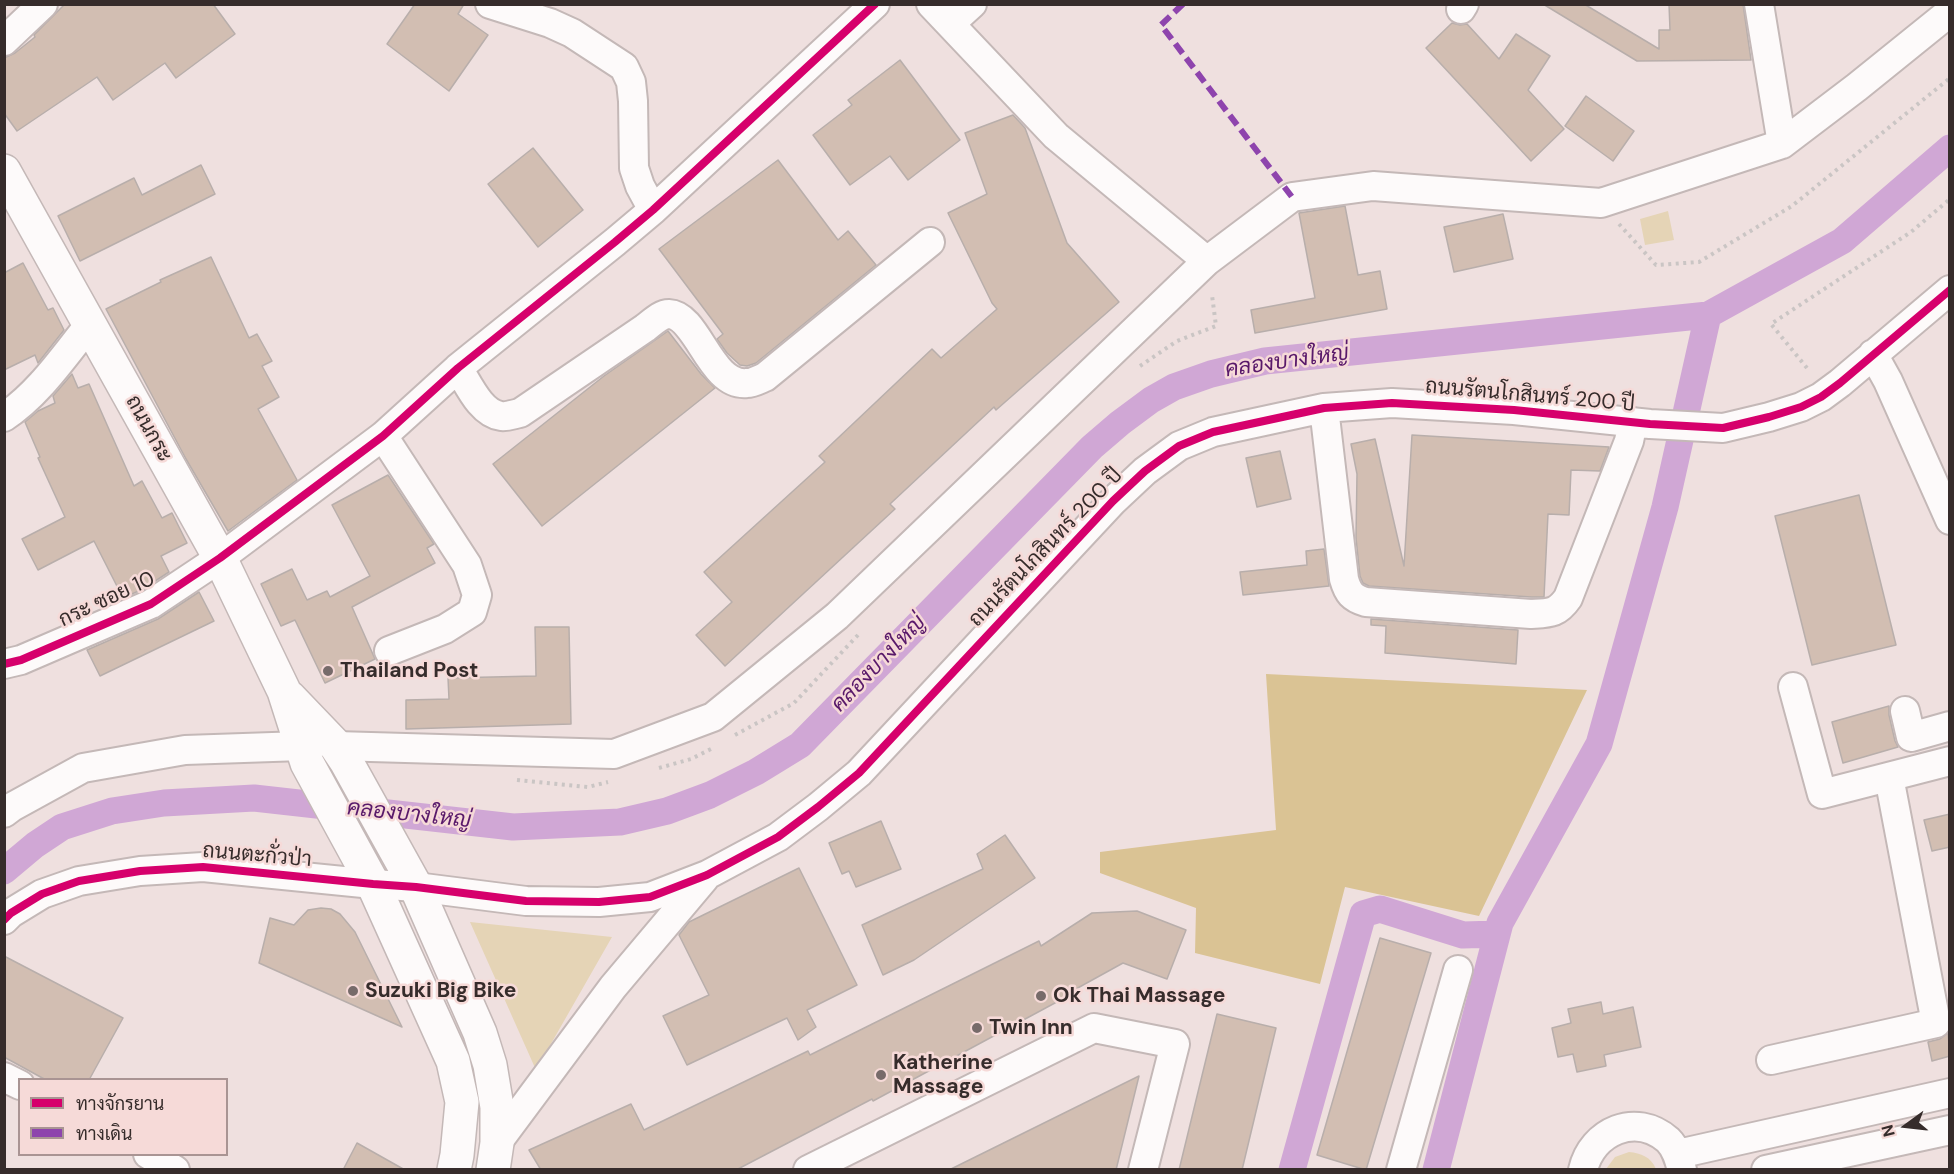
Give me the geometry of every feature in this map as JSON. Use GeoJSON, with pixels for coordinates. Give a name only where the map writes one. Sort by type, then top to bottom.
{"type":"FeatureCollection","features":[{"type":"Feature","properties":{"kind":"main road","name":"ถนนกระ"},"geometry":{"type":"LineString","coordinates":[[4,171],[220,558],[284,691],[304,754],[373,884],[453,1061],[462,1102],[454,1170]]}},
{"type":"Feature","properties":{"kind":"main road","name":"ถนนกระ"},"geometry":{"type":"LineString","coordinates":[[284,691],[341,754],[416,887],[480,1033],[490,1065],[497,1107],[495,1156]]}},
{"type":"Feature","properties":{"kind":"street"},"geometry":{"type":"LineString","coordinates":[[4,41],[43,4]]}},
{"type":"Feature","properties":{"kind":"street"},"geometry":{"type":"LineString","coordinates":[[490,4],[550,23],[572,33],[624,67],[631,82],[633,100],[634,168],[640,186],[653,210]]}},
{"type":"Feature","properties":{"kind":"street","name":"กระ ซอย 10"},"geometry":{"type":"LineString","coordinates":[[4,664],[21,660],[151,603],[220,558],[383,436],[458,368],[653,210],[875,4]]}},
{"type":"Feature","properties":{"kind":"street"},"geometry":{"type":"LineString","coordinates":[[972,4],[941,14],[1056,136],[1207,261]]}},
{"type":"Feature","properties":{"kind":"street"},"geometry":{"type":"LineString","coordinates":[[1759,4],[1782,144]]}},
{"type":"Feature","properties":{"kind":"street"},"geometry":{"type":"LineString","coordinates":[[341,754],[614,754],[713,717],[837,615],[1207,261],[1292,197],[1373,186],[1601,203],[1782,144],[1950,12]]}},
{"type":"Feature","properties":{"kind":"street"},"geometry":{"type":"LineString","coordinates":[[458,368],[490,413],[502,416],[520,413],[658,318],[669,314],[682,319],[716,367],[731,381],[747,383],[765,377],[930,242]]}},
{"type":"Feature","properties":{"kind":"street","name":"ถนนรัตนโกสินทร์ 200 ปี"},"geometry":{"type":"LineString","coordinates":[[416,887],[526,901],[600,902],[650,897],[707,875],[778,837],[859,773],[1113,501],[1145,471],[1179,446],[1213,432],[1324,408],[1392,403],[1514,410],[1641,423],[1723,428],[1801,408],[1830,390],[1950,290]]}},
{"type":"Feature","properties":{"kind":"street"},"geometry":{"type":"LineString","coordinates":[[4,417],[24,402],[41,384],[90,324]]}},
{"type":"Feature","properties":{"kind":"street"},"geometry":{"type":"LineString","coordinates":[[1873,354],[1888,381],[1950,520]]}},
{"type":"Feature","properties":{"kind":"street"},"geometry":{"type":"LineString","coordinates":[[1324,408],[1344,579],[1348,592],[1355,599],[1366,602],[1531,614],[1548,614],[1560,609],[1568,598],[1629,441],[1641,423]]}},
{"type":"Feature","properties":{"kind":"street"},"geometry":{"type":"LineString","coordinates":[[383,436],[467,565],[477,595],[472,612],[445,629],[389,651]]}},
{"type":"Feature","properties":{"kind":"street"},"geometry":{"type":"LineString","coordinates":[[1792,687],[1822,794],[1950,761]]}},
{"type":"Feature","properties":{"kind":"street"},"geometry":{"type":"LineString","coordinates":[[1905,711],[1911,737],[1950,726]]}},
{"type":"Feature","properties":{"kind":"street"},"geometry":{"type":"LineString","coordinates":[[4,813],[83,768],[185,750],[304,754]]}},
{"type":"Feature","properties":{"kind":"street"},"geometry":{"type":"LineString","coordinates":[[1771,1060],[1936,1023],[1889,777]]}},
{"type":"Feature","properties":{"kind":"street","name":"ถนนตะกั่วป่า"},"geometry":{"type":"LineString","coordinates":[[4,920],[11,913],[42,894],[79,881],[140,871],[203,867],[416,887]]}},
{"type":"Feature","properties":{"kind":"street"},"geometry":{"type":"LineString","coordinates":[[495,1156],[613,987],[707,875]]}},
{"type":"Feature","properties":{"kind":"street"},"geometry":{"type":"LineString","coordinates":[[1401,1170],[1458,970]]}},
{"type":"Feature","properties":{"kind":"street"},"geometry":{"type":"LineString","coordinates":[[808,1170],[1094,1028],[1175,1044],[1143,1170]]}},
{"type":"Feature","properties":{"kind":"street"},"geometry":{"type":"LineString","coordinates":[[4,1077],[18,1084]]}},
{"type":"Feature","properties":{"kind":"street"},"geometry":{"type":"LineString","coordinates":[[1579,1169],[1599,1139],[1615,1130],[1632,1127],[1648,1129],[1667,1140],[1680,1162],[1950,1093]]}},
{"type":"Feature","properties":{"kind":"street"},"geometry":{"type":"LineString","coordinates":[[1766,1170],[1950,1130]]}},
{"type":"Feature","properties":{"kind":"street"},"geometry":{"type":"LineString","coordinates":[[150,1156],[175,1170]]}},
{"type":"Feature","properties":{"kind":"path"},"geometry":{"type":"LineString","coordinates":[[1601,203],[1656,265],[1699,262],[1792,206],[1950,78]]}},
{"type":"Feature","properties":{"kind":"path"},"geometry":{"type":"LineString","coordinates":[[1807,368],[1771,324],[1911,232],[1950,199]]}},
{"type":"Feature","properties":{"kind":"shaded area"},"geometry":{"type":"Polygon","coordinates":[[[1668,211],[1674,240],[1645,245],[1640,219],[1668,211]]]}},
{"type":"Feature","properties":{"kind":"shaded area"},"geometry":{"type":"Polygon","coordinates":[[[1266,674],[1587,690],[1479,916],[1345,887],[1320,984],[1195,953],[1196,908],[1100,873],[1100,852],[1276,830],[1266,674]]]}},
{"type":"Feature","properties":{"kind":"shaded area"},"geometry":{"type":"Polygon","coordinates":[[[470,922],[612,937],[536,1070],[470,922]]]}},
{"type":"Feature","properties":{"kind":"shaded area"},"geometry":{"type":"Polygon","coordinates":[[[1629,1152],[1645,1156],[1656,1169],[1606,1169],[1615,1157],[1629,1152]]]}},
{"type":"Feature","properties":{"kind":"building"},"geometry":{"type":"Polygon","coordinates":[[[65,4],[213,4],[235,34],[176,78],[165,63],[113,100],[97,77],[17,131],[4,113],[4,58],[15,53],[35,37],[34,35],[65,4]]]}},
{"type":"Feature","properties":{"kind":"building"},"geometry":{"type":"Polygon","coordinates":[[[415,4],[464,4],[458,14],[488,35],[449,91],[387,44],[415,4]]]}},
{"type":"Feature","properties":{"kind":"building"},"geometry":{"type":"Polygon","coordinates":[[[1543,4],[1584,4],[1659,49],[1659,30],[1670,30],[1669,4],[1743,4],[1751,60],[1637,61],[1543,4]]]}},
{"type":"Feature","properties":{"kind":"building"},"geometry":{"type":"Polygon","coordinates":[[[1452,23],[1467,24],[1499,59],[1516,34],[1550,56],[1528,90],[1564,129],[1531,161],[1426,48],[1452,23]]]}},
{"type":"Feature","properties":{"kind":"building"},"geometry":{"type":"Polygon","coordinates":[[[900,60],[960,140],[908,180],[890,156],[850,185],[813,135],[852,105],[848,100],[900,60]]]}},
{"type":"Feature","properties":{"kind":"building"},"geometry":{"type":"Polygon","coordinates":[[[1586,96],[1634,131],[1613,161],[1565,126],[1586,96]]]}},
{"type":"Feature","properties":{"kind":"building"},"geometry":{"type":"Polygon","coordinates":[[[1013,115],[1025,128],[1067,243],[1119,302],[996,410],[994,407],[890,504],[895,509],[725,666],[696,635],[732,602],[704,572],[825,462],[819,456],[932,349],[941,358],[997,309],[948,213],[987,194],[965,133],[1013,115]]]}},
{"type":"Feature","properties":{"kind":"building"},"geometry":{"type":"Polygon","coordinates":[[[533,148],[583,210],[538,247],[488,184],[533,148]]]}},
{"type":"Feature","properties":{"kind":"building"},"geometry":{"type":"Polygon","coordinates":[[[778,160],[838,240],[848,231],[876,265],[756,363],[747,366],[740,365],[717,339],[723,334],[659,249],[778,160]]]}},
{"type":"Feature","properties":{"kind":"building"},"geometry":{"type":"Polygon","coordinates":[[[201,165],[215,194],[80,261],[58,216],[134,178],[142,195],[201,165]]]}},
{"type":"Feature","properties":{"kind":"building"},"geometry":{"type":"Polygon","coordinates":[[[1345,206],[1358,275],[1380,271],[1387,309],[1255,333],[1251,310],[1315,298],[1299,213],[1345,206]]]}},
{"type":"Feature","properties":{"kind":"building"},"geometry":{"type":"Polygon","coordinates":[[[1503,214],[1513,259],[1454,272],[1444,227],[1503,214]]]}},
{"type":"Feature","properties":{"kind":"building"},"geometry":{"type":"Polygon","coordinates":[[[211,257],[249,338],[257,334],[272,361],[262,366],[279,397],[258,409],[297,480],[228,531],[186,459],[106,309],[161,282],[160,280],[211,257]]]}},
{"type":"Feature","properties":{"kind":"building"},"geometry":{"type":"Polygon","coordinates":[[[23,263],[48,310],[53,308],[64,330],[38,363],[35,355],[4,370],[4,273],[23,263]]]}},
{"type":"Feature","properties":{"kind":"building"},"geometry":{"type":"Polygon","coordinates":[[[668,331],[701,374],[715,388],[542,526],[493,464],[604,376],[668,331]]]}},
{"type":"Feature","properties":{"kind":"building"},"geometry":{"type":"Polygon","coordinates":[[[72,374],[78,388],[89,384],[134,486],[142,481],[162,518],[172,513],[187,543],[161,556],[169,572],[143,589],[123,598],[94,541],[38,570],[22,539],[65,517],[38,458],[40,457],[25,422],[38,411],[55,403],[53,396],[72,374]]]}},
{"type":"Feature","properties":{"kind":"building"},"geometry":{"type":"Polygon","coordinates":[[[1412,435],[1609,447],[1600,471],[1571,470],[1569,515],[1548,514],[1544,597],[1369,586],[1363,583],[1360,576],[1356,538],[1357,474],[1351,444],[1375,439],[1404,566],[1412,435]]]}},
{"type":"Feature","properties":{"kind":"building"},"geometry":{"type":"Polygon","coordinates":[[[1280,451],[1291,499],[1257,507],[1246,458],[1280,451]]]}},
{"type":"Feature","properties":{"kind":"building"},"geometry":{"type":"Polygon","coordinates":[[[388,475],[434,544],[427,548],[435,563],[352,607],[375,659],[325,683],[295,620],[281,626],[261,584],[292,569],[307,600],[327,591],[330,597],[370,576],[332,505],[388,475]]]}},
{"type":"Feature","properties":{"kind":"building"},"geometry":{"type":"Polygon","coordinates":[[[1859,495],[1896,645],[1812,665],[1775,516],[1859,495]]]}},
{"type":"Feature","properties":{"kind":"building"},"geometry":{"type":"Polygon","coordinates":[[[1324,549],[1329,586],[1243,595],[1240,572],[1307,565],[1306,551],[1324,549]]]}},
{"type":"Feature","properties":{"kind":"building"},"geometry":{"type":"Polygon","coordinates":[[[199,592],[214,621],[100,676],[87,650],[158,619],[199,592]]]}},
{"type":"Feature","properties":{"kind":"building"},"geometry":{"type":"Polygon","coordinates":[[[1371,619],[1518,630],[1516,664],[1385,653],[1386,626],[1371,625],[1371,619]]]}},
{"type":"Feature","properties":{"kind":"building"},"geometry":{"type":"Polygon","coordinates":[[[535,627],[569,627],[571,724],[406,729],[406,700],[449,699],[448,678],[536,676],[535,627]]]}},
{"type":"Feature","properties":{"kind":"building"},"geometry":{"type":"Polygon","coordinates":[[[1889,706],[1889,715],[1898,747],[1843,763],[1832,722],[1889,706]]]}},
{"type":"Feature","properties":{"kind":"building"},"geometry":{"type":"Polygon","coordinates":[[[1950,814],[1950,847],[1932,851],[1924,820],[1950,814]]]}},
{"type":"Feature","properties":{"kind":"building"},"geometry":{"type":"Polygon","coordinates":[[[881,821],[901,869],[856,887],[849,871],[842,874],[829,843],[881,821]]]}},
{"type":"Feature","properties":{"kind":"building"},"geometry":{"type":"Polygon","coordinates":[[[1005,835],[1035,878],[914,960],[883,975],[862,925],[983,869],[977,854],[1005,835]]]}},
{"type":"Feature","properties":{"kind":"building"},"geometry":{"type":"Polygon","coordinates":[[[799,868],[857,985],[807,1010],[816,1027],[798,1040],[787,1018],[687,1065],[663,1016],[709,995],[679,935],[689,922],[799,868]]]}},
{"type":"Feature","properties":{"kind":"building","name":"Suzuki Big Bike"},"geometry":{"type":"Polygon","coordinates":[[[331,909],[340,914],[355,932],[402,1027],[259,963],[270,918],[294,925],[308,910],[331,909]]]}},
{"type":"Feature","properties":{"kind":"building"},"geometry":{"type":"Polygon","coordinates":[[[1137,911],[1186,930],[1167,979],[1123,963],[1065,995],[1066,997],[873,1101],[872,1099],[736,1170],[541,1170],[529,1150],[631,1104],[644,1130],[808,1051],[810,1055],[1039,941],[1041,946],[1092,913],[1137,911]]]}},
{"type":"Feature","properties":{"kind":"building"},"geometry":{"type":"Polygon","coordinates":[[[1380,938],[1431,953],[1366,1170],[1317,1155],[1380,938]]]}},
{"type":"Feature","properties":{"kind":"building"},"geometry":{"type":"Polygon","coordinates":[[[4,956],[123,1018],[90,1078],[42,1078],[4,1057],[4,956]]]}},
{"type":"Feature","properties":{"kind":"building"},"geometry":{"type":"Polygon","coordinates":[[[1601,1002],[1603,1014],[1633,1007],[1641,1047],[1604,1055],[1606,1066],[1577,1072],[1573,1054],[1558,1057],[1552,1028],[1571,1023],[1568,1009],[1601,1002]]]}},
{"type":"Feature","properties":{"kind":"building"},"geometry":{"type":"Polygon","coordinates":[[[1217,1014],[1276,1028],[1242,1170],[1179,1170],[1217,1014]]]}},
{"type":"Feature","properties":{"kind":"building"},"geometry":{"type":"Polygon","coordinates":[[[1948,1033],[1950,1056],[1932,1061],[1928,1042],[1940,1039],[1948,1033]]]}},
{"type":"Feature","properties":{"kind":"building"},"geometry":{"type":"Polygon","coordinates":[[[1139,1076],[1116,1170],[949,1170],[1139,1076]]]}},
{"type":"Feature","properties":{"kind":"building"},"geometry":{"type":"Polygon","coordinates":[[[357,1143],[405,1170],[343,1170],[357,1143]]]}},
{"type":"Feature","properties":{"kind":"waterway","name":"คลองบางใหญ่"},"geometry":{"type":"LineString","coordinates":[[4,871],[35,845],[62,827],[112,811],[164,803],[254,798],[513,827],[620,822],[667,811],[710,795],[756,772],[800,745],[1092,447],[1151,400],[1174,387],[1211,374],[1265,361],[1708,315],[1842,241],[1950,148]]}},
{"type":"Feature","properties":{"kind":"waterway"},"geometry":{"type":"LineString","coordinates":[[1436,1170],[1500,923],[1599,744],[1665,507],[1708,315]]}},
{"type":"Feature","properties":{"kind":"waterway"},"geometry":{"type":"LineString","coordinates":[[1292,1170],[1363,914],[1380,909],[1463,935],[1497,934]]}},
{"type":"Feature","properties":{"kind":"marked path"},"geometry":{"type":"LineString","coordinates":[[1183,4],[1161,25],[1292,197]]}},
{"type":"Feature","properties":{"kind":"cycle path"},"geometry":{"type":"LineString","coordinates":[[4,664],[21,660],[151,604],[220,558],[383,436],[458,368],[653,210],[875,4]]}},
{"type":"Feature","properties":{"kind":"cycle path"},"geometry":{"type":"LineString","coordinates":[[4,920],[11,913],[42,894],[79,881],[140,871],[203,867],[416,887],[526,901],[599,902],[650,897],[707,875],[778,837],[859,773],[1113,501],[1145,471],[1179,446],[1213,432],[1324,408],[1392,403],[1514,410],[1650,424],[1723,428],[1801,407],[1821,397],[1950,290]]}},
{"type":"Feature","properties":{"kind":"place","name":"Thailand Post"},"geometry":{"type":"Point","coordinates":[328,671]}},
{"type":"Feature","properties":{"kind":"place","name":"Suzuki Big Bike"},"geometry":{"type":"Point","coordinates":[353,991]}},
{"type":"Feature","properties":{"kind":"place","name":"Ok Thai Massage"},"geometry":{"type":"Point","coordinates":[1041,996]}},
{"type":"Feature","properties":{"kind":"place","name":"Twin Inn"},"geometry":{"type":"Point","coordinates":[977,1028]}},
{"type":"Feature","properties":{"kind":"place","name":"Katherine Massage"},"geometry":{"type":"Point","coordinates":[881,1075]}}]}
